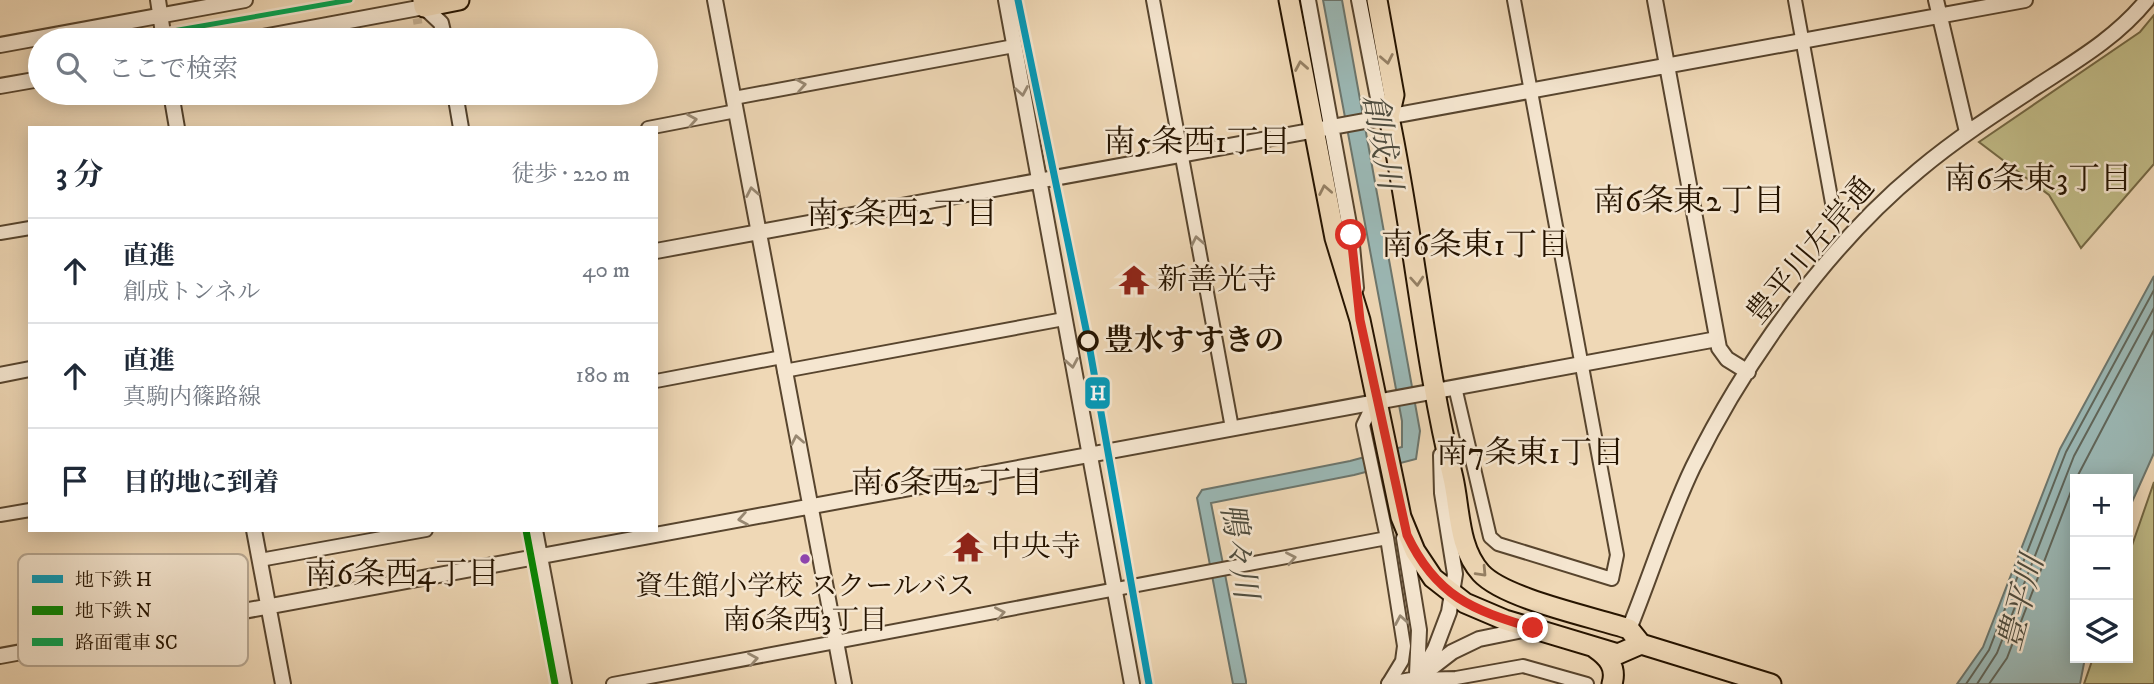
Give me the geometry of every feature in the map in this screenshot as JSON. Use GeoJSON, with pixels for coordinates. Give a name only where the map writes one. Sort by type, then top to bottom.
{"type":"FeatureCollection","features":[{"type":"Feature","properties":{"kind":"main road"},"geometry":{"type":"LineString","coordinates":[[1289,0],[1323,129],[1335,238],[1385,399],[1383,421],[1401,517],[1424,566],[1452,596],[1488,614],[1618,654],[1635,636]]}},
{"type":"Feature","properties":{"kind":"main road"},"geometry":{"type":"LineString","coordinates":[[1377,0],[1394,95],[1389,117],[1415,254],[1425,392],[1453,478],[1465,545],[1482,574],[1514,593],[1772,684]]}},
{"type":"Feature","properties":{"kind":"main road"},"geometry":{"type":"LineString","coordinates":[[423,4],[454,1]]}},
{"type":"Feature","properties":{"kind":"main road"},"geometry":{"type":"LineString","coordinates":[[1594,647],[1610,662],[1614,670],[1612,684]]}},
{"type":"Feature","properties":{"kind":"street"},"geometry":{"type":"LineString","coordinates":[[158,0],[162,28]]}},
{"type":"Feature","properties":{"kind":"street"},"geometry":{"type":"LineString","coordinates":[[94,28],[245,0]]}},
{"type":"Feature","properties":{"kind":"street"},"geometry":{"type":"LineString","coordinates":[[715,0],[844,684]]}},
{"type":"Feature","properties":{"kind":"street"},"geometry":{"type":"LineString","coordinates":[[1006,0],[1132,684]]}},
{"type":"Feature","properties":{"kind":"street"},"geometry":{"type":"LineString","coordinates":[[1153,0],[1232,428]]}},
{"type":"Feature","properties":{"kind":"street"},"geometry":{"type":"LineString","coordinates":[[1308,0],[1323,129]]}},
{"type":"Feature","properties":{"kind":"street"},"geometry":{"type":"LineString","coordinates":[[1359,0],[1378,98],[1389,117]]}},
{"type":"Feature","properties":{"kind":"street"},"geometry":{"type":"LineString","coordinates":[[1455,387],[1490,537],[1498,544],[1612,579],[1617,555],[1514,0]]}},
{"type":"Feature","properties":{"kind":"street"},"geometry":{"type":"LineString","coordinates":[[1655,0],[1717,339],[1722,354],[1748,372]]}},
{"type":"Feature","properties":{"kind":"street"},"geometry":{"type":"LineString","coordinates":[[1795,0],[1834,214]]}},
{"type":"Feature","properties":{"kind":"street"},"geometry":{"type":"LineString","coordinates":[[1936,0],[1968,132]]}},
{"type":"Feature","properties":{"kind":"street"},"geometry":{"type":"LineString","coordinates":[[658,250],[2025,0]]}},
{"type":"Feature","properties":{"kind":"street","name":"豊平川左岸通"},"geometry":{"type":"LineString","coordinates":[[1635,636],[1693,467],[1748,372],[1805,292],[1861,226],[1918,171],[1968,132],[2112,37],[2147,0]]}},
{"type":"Feature","properties":{"kind":"street"},"geometry":{"type":"LineString","coordinates":[[441,23],[454,1]]}},
{"type":"Feature","properties":{"kind":"street"},"geometry":{"type":"LineString","coordinates":[[306,28],[423,4],[441,23],[442,28]]}},
{"type":"Feature","properties":{"kind":"street"},"geometry":{"type":"LineString","coordinates":[[0,45],[28,40]]}},
{"type":"Feature","properties":{"kind":"street"},"geometry":{"type":"LineString","coordinates":[[656,126],[735,105],[1014,46]]}},
{"type":"Feature","properties":{"kind":"street"},"geometry":{"type":"LineString","coordinates":[[0,86],[28,81]]}},
{"type":"Feature","properties":{"kind":"street"},"geometry":{"type":"LineString","coordinates":[[173,105],[177,126]]}},
{"type":"Feature","properties":{"kind":"street"},"geometry":{"type":"LineString","coordinates":[[457,105],[461,126]]}},
{"type":"Feature","properties":{"kind":"street"},"geometry":{"type":"LineString","coordinates":[[0,233],[28,228]]}},
{"type":"Feature","properties":{"kind":"street"},"geometry":{"type":"LineString","coordinates":[[658,381],[783,364],[1064,319]]}},
{"type":"Feature","properties":{"kind":"street"},"geometry":{"type":"LineString","coordinates":[[248,611],[1717,339]]}},
{"type":"Feature","properties":{"kind":"street"},"geometry":{"type":"LineString","coordinates":[[0,375],[28,369]]}},
{"type":"Feature","properties":{"kind":"street"},"geometry":{"type":"LineString","coordinates":[[1385,399],[1363,425],[1387,538],[1404,646],[1402,662],[1389,684]]}},
{"type":"Feature","properties":{"kind":"street"},"geometry":{"type":"LineString","coordinates":[[1416,682],[1435,649],[1452,596],[1455,565],[1442,493],[1441,436]]}},
{"type":"Feature","properties":{"kind":"street"},"geometry":{"type":"LineString","coordinates":[[0,515],[28,510]]}},
{"type":"Feature","properties":{"kind":"street"},"geometry":{"type":"LineString","coordinates":[[1401,517],[1419,630],[1416,682]]}},
{"type":"Feature","properties":{"kind":"street"},"geometry":{"type":"LineString","coordinates":[[254,532],[283,684]]}},
{"type":"Feature","properties":{"kind":"street"},"geometry":{"type":"LineString","coordinates":[[260,560],[415,532]]}},
{"type":"Feature","properties":{"kind":"street"},"geometry":{"type":"LineString","coordinates":[[535,532],[564,684]]}},
{"type":"Feature","properties":{"kind":"street"},"geometry":{"type":"LineString","coordinates":[[613,684],[1209,574],[1387,538]]}},
{"type":"Feature","properties":{"kind":"street"},"geometry":{"type":"LineString","coordinates":[[1416,682],[1452,652],[1479,639],[1533,628]]}},
{"type":"Feature","properties":{"kind":"street"},"geometry":{"type":"LineString","coordinates":[[0,656],[18,653]]}},
{"type":"Feature","properties":{"kind":"street"},"geometry":{"type":"LineString","coordinates":[[1389,684],[1456,678],[1523,666],[1587,684]]}},
{"type":"Feature","properties":{"kind":"shaded area"},"geometry":{"type":"Polygon","coordinates":[[[2154,15],[2154,164],[2081,248],[2049,195],[1979,142],[2140,32],[2154,15]]]}},
{"type":"Feature","properties":{"kind":"shaded area"},"geometry":{"type":"Polygon","coordinates":[[[2154,482],[2154,684],[2084,684],[2091,663],[2133,663],[2133,543],[2154,482]]]}},
{"type":"Feature","properties":{"kind":"water"},"geometry":{"type":"Polygon","coordinates":[[[1323,0],[1342,0],[1420,431],[1416,459],[1354,475],[1211,503],[1246,681],[1246,684],[1233,684],[1197,498],[1202,490],[1350,461],[1402,447],[1402,421],[1323,0]]]}},
{"type":"Feature","properties":{"kind":"water","name":"豊平川"},"geometry":{"type":"Polygon","coordinates":[[[2154,276],[2154,453],[2133,500],[2133,474],[2070,474],[2070,663],[2084,663],[2080,684],[1957,684],[1983,647],[2060,449],[2154,276]]]}},
{"type":"Feature","properties":{"kind":"tunnel"},"geometry":{"type":"LineString","coordinates":[[415,5],[418,24]]}},
{"type":"Feature","properties":{"kind":"metro line","name":"H"},"geometry":{"type":"LineString","coordinates":[[1018,0],[1088,339],[1149,684]]}},
{"type":"Feature","properties":{"kind":"metro line","name":"N"},"geometry":{"type":"LineString","coordinates":[[526,532],[555,684]]}},
{"type":"Feature","properties":{"kind":"tram line","name":"SC"},"geometry":{"type":"LineString","coordinates":[[190,28],[350,0]]}},
{"type":"Feature","properties":{"kind":"place","name":"新善光寺"},"geometry":{"type":"Point","coordinates":[1134,280]}},
{"type":"Feature","properties":{"kind":"place","name":"豊水すすきの"},"geometry":{"type":"Point","coordinates":[1088,341]}},
{"type":"Feature","properties":{"kind":"place","name":"中央寺"},"geometry":{"type":"Point","coordinates":[968,547]}},
{"type":"Feature","properties":{"kind":"place","name":"資生館小学校 スクールバス 南6条西3丁目"},"geometry":{"type":"Point","coordinates":[805,559]}},
{"type":"Feature","properties":{"kind":"district","name":"南5条西1丁目"},"geometry":{"type":"Point","coordinates":[1197,143]}},
{"type":"Feature","properties":{"kind":"district","name":"南6条東3丁目"},"geometry":{"type":"Point","coordinates":[2038,180]}},
{"type":"Feature","properties":{"kind":"district","name":"南6条東2丁目"},"geometry":{"type":"Point","coordinates":[1689,202]}},
{"type":"Feature","properties":{"kind":"district","name":"南5条西2丁目"},"geometry":{"type":"Point","coordinates":[902,215]}},
{"type":"Feature","properties":{"kind":"district","name":"南6条東1丁目"},"geometry":{"type":"Point","coordinates":[1475,246]}},
{"type":"Feature","properties":{"kind":"district","name":"南7条東1丁目"},"geometry":{"type":"Point","coordinates":[1530,454]}},
{"type":"Feature","properties":{"kind":"district","name":"南6条西2丁目"},"geometry":{"type":"Point","coordinates":[947,484]}},
{"type":"Feature","properties":{"kind":"district","name":"南6条西4丁目"},"geometry":{"type":"Point","coordinates":[402,575]}},
{"type":"Feature","properties":{"kind":"route"},"geometry":{"type":"LineString","coordinates":[[1351,235],[1360,320],[1375,400],[1383,421],[1401,517],[1407,535],[1424,566],[1452,596],[1488,614],[1533,628]]}},
{"type":"Feature","properties":{"kind":"water label","name":"創成川"},"geometry":{"type":"Point","coordinates":[1381,142]}},
{"type":"Feature","properties":{"kind":"water label","name":"鴨々川"},"geometry":{"type":"Point","coordinates":[1238,551]}}]}
